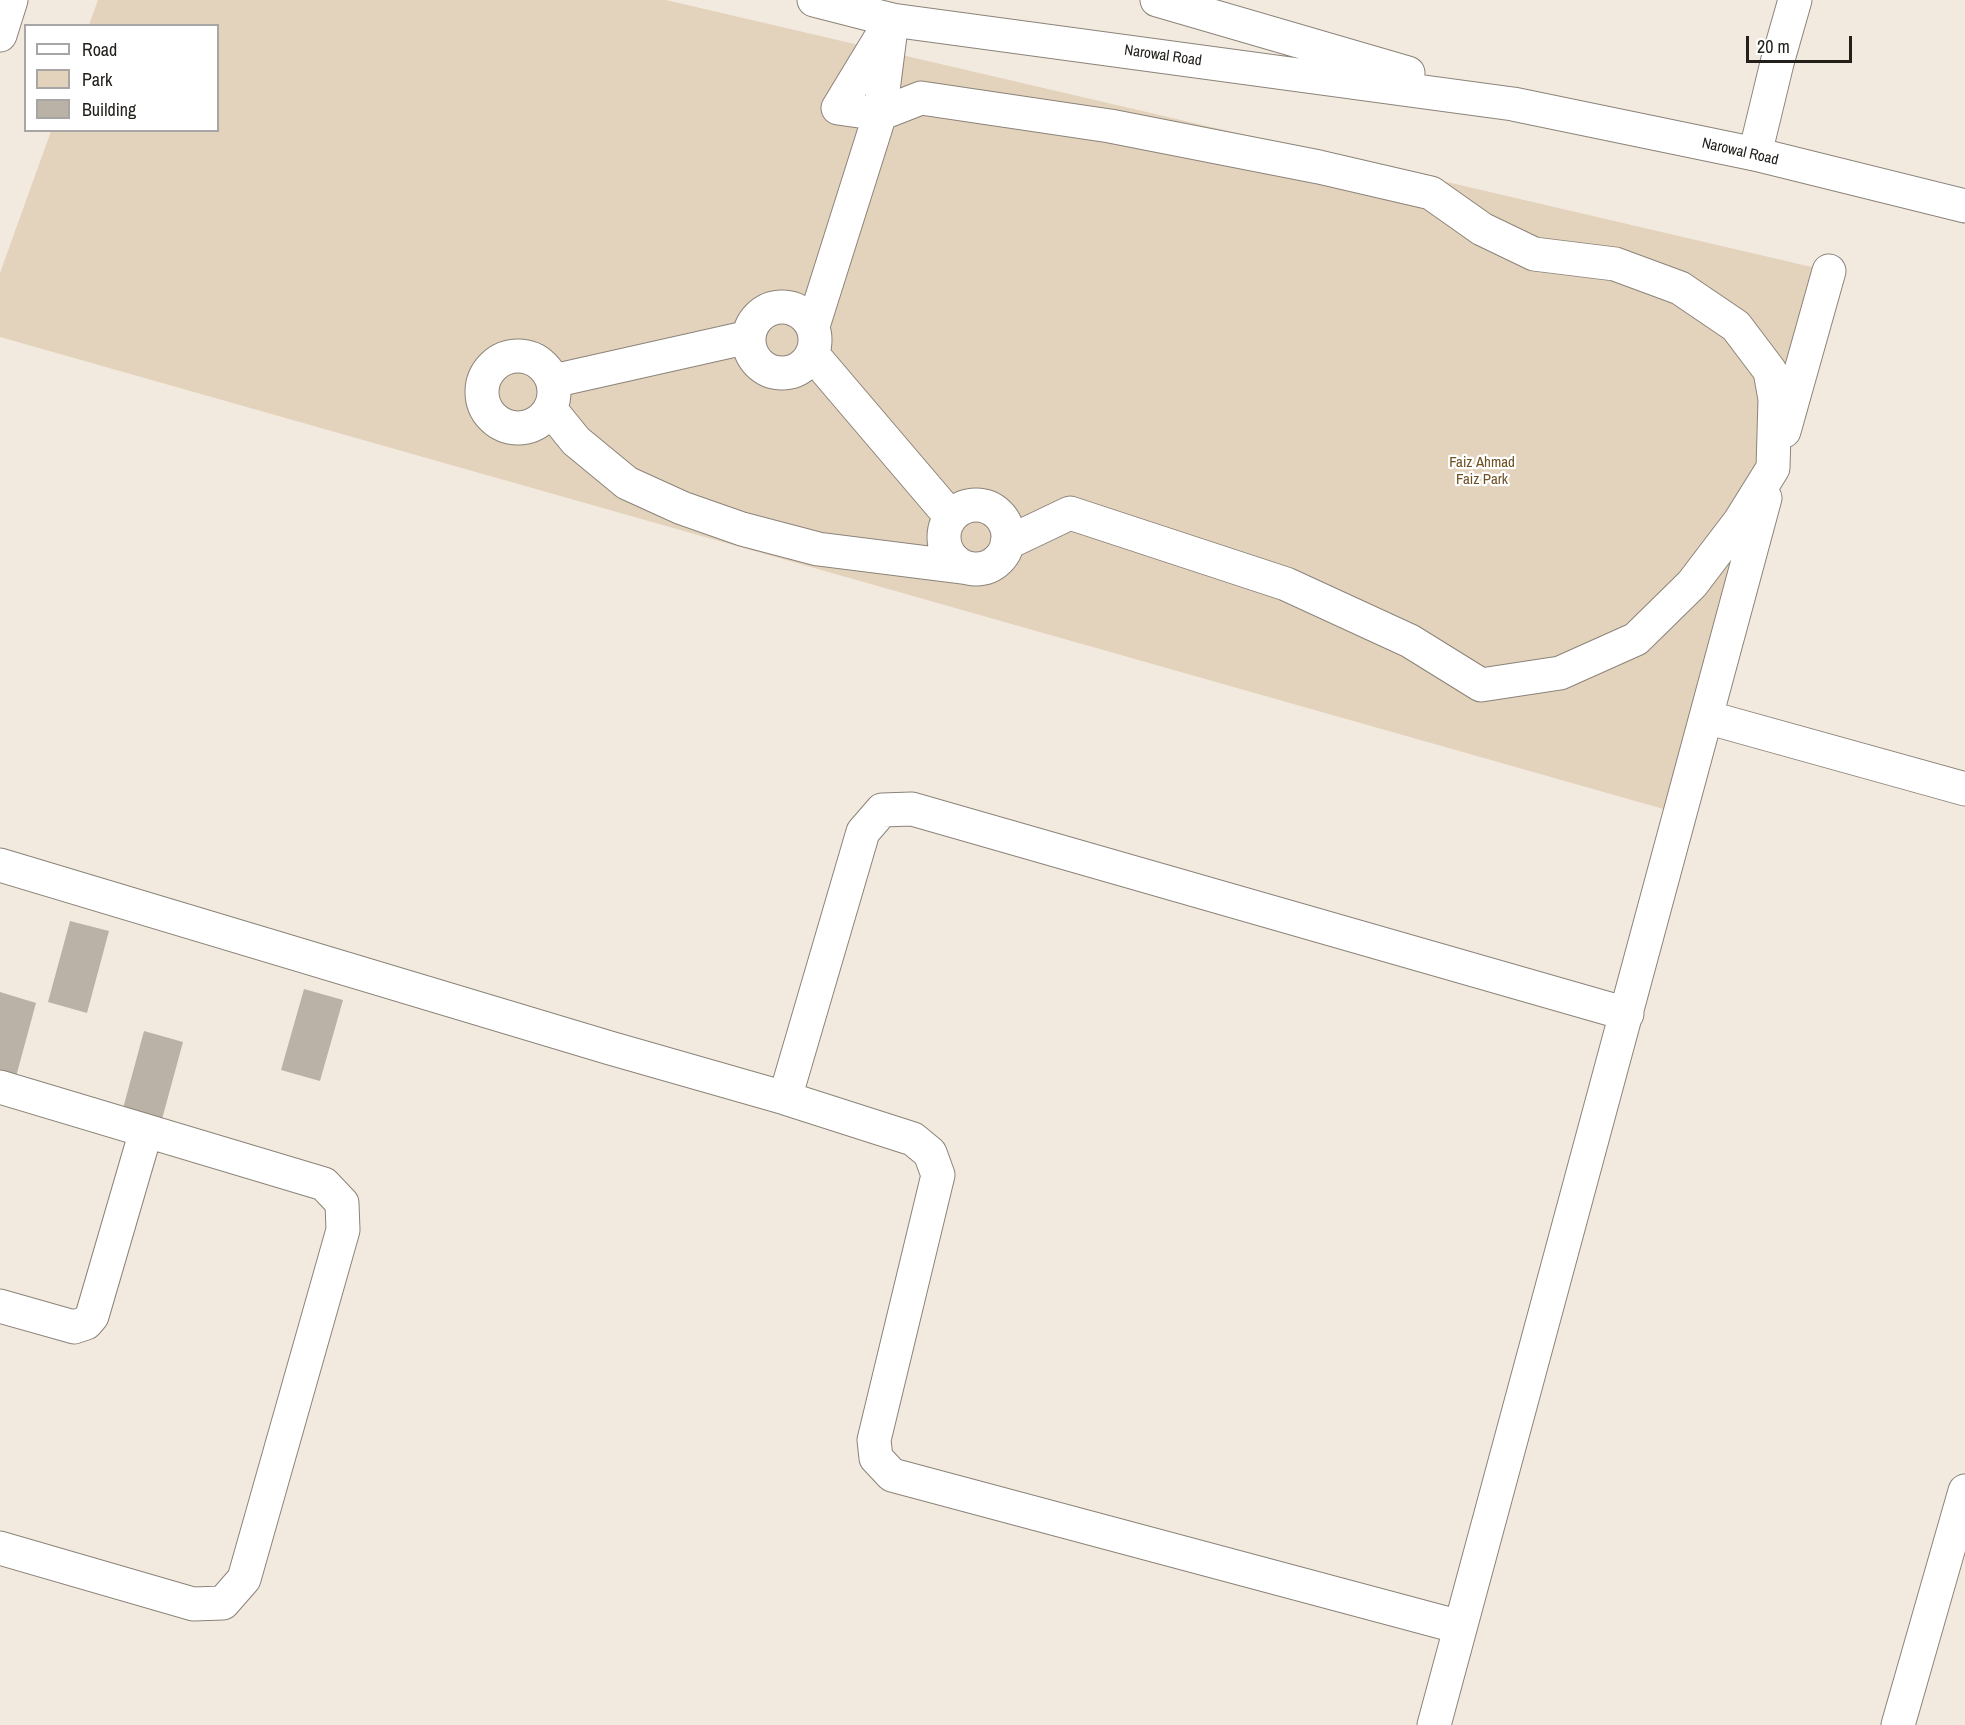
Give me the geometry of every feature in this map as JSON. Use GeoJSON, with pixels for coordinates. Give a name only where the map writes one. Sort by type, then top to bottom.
{"type":"FeatureCollection","features":[{"type":"Feature","properties":{"kind":"street"},"geometry":{"type":"LineString","coordinates":[[0,35],[11,0]]}},
{"type":"Feature","properties":{"kind":"street","name":"Narowal Road"},"geometry":{"type":"LineString","coordinates":[[814,0],[892,20],[1513,104],[1755,154],[1965,206]]}},
{"type":"Feature","properties":{"kind":"street","name":"Narowal Road"},"geometry":{"type":"LineString","coordinates":[[1157,0],[1513,104]]}},
{"type":"Feature","properties":{"kind":"street"},"geometry":{"type":"LineString","coordinates":[[1755,154],[1795,0]]}},
{"type":"Feature","properties":{"kind":"street"},"geometry":{"type":"LineString","coordinates":[[892,20],[838,108],[880,114],[921,98],[1110,126],[1319,167],[1431,193],[1482,229],[1534,254],[1615,264],[1680,288],[1736,326],[1770,371],[1775,399],[1773,468],[1740,521],[1692,584],[1636,639],[1560,673],[1481,685],[1410,641],[1286,584],[1070,513],[1007,543]]}},
{"type":"Feature","properties":{"kind":"street"},"geometry":{"type":"LineString","coordinates":[[880,114],[813,340],[804,366],[792,373],[779,374],[767,370],[757,361],[751,350],[749,338],[752,326],[758,317],[768,310],[780,307],[791,308],[804,315],[813,340],[951,516]]}},
{"type":"Feature","properties":{"kind":"street"},"geometry":{"type":"LineString","coordinates":[[1434,1725],[1773,468],[1829,271]]}},
{"type":"Feature","properties":{"kind":"street"},"geometry":{"type":"LineString","coordinates":[[749,338],[552,395],[576,441],[627,483],[682,508],[742,529],[818,549],[969,568],[982,568],[994,563],[1003,554],[1008,531],[1003,520],[995,511],[984,506],[972,505],[960,508],[951,516],[944,539],[948,552],[957,562],[969,568]]}},
{"type":"Feature","properties":{"kind":"street"},"geometry":{"type":"LineString","coordinates":[[1706,717],[1965,789]]}},
{"type":"Feature","properties":{"kind":"street"},"geometry":{"type":"LineString","coordinates":[[785,1098],[863,832],[882,810],[912,809],[1627,1014]]}},
{"type":"Feature","properties":{"kind":"street"},"geometry":{"type":"LineString","coordinates":[[0,865],[599,1045],[785,1098],[913,1139],[930,1154],[938,1175],[874,1440],[876,1458],[892,1474],[1460,1627]]}},
{"type":"Feature","properties":{"kind":"street"},"geometry":{"type":"LineString","coordinates":[[0,1087],[324,1184],[342,1203],[343,1230],[244,1579],[223,1603],[193,1604],[0,1548]]}},
{"type":"Feature","properties":{"kind":"street"},"geometry":{"type":"LineString","coordinates":[[0,1306],[74,1327],[86,1323],[92,1316],[146,1131]]}},
{"type":"Feature","properties":{"kind":"street"},"geometry":{"type":"LineString","coordinates":[[1898,1725],[1965,1491]]}},
{"type":"Feature","properties":{"kind":"green space","name":"Faiz Ahmad Faiz Park"},"geometry":{"type":"Polygon","coordinates":[[[98,0],[666,0],[1829,271],[1667,810],[0,337],[0,273],[51,132],[219,132],[219,24],[89,24],[98,0]]]}},
{"type":"Feature","properties":{"kind":"building"},"geometry":{"type":"Polygon","coordinates":[[[70,921],[109,931],[87,1013],[48,1002],[70,921]]]}},
{"type":"Feature","properties":{"kind":"building"},"geometry":{"type":"Polygon","coordinates":[[[304,989],[343,1000],[320,1081],[281,1070],[304,989]]]}},
{"type":"Feature","properties":{"kind":"building"},"geometry":{"type":"Polygon","coordinates":[[[0,992],[36,1003],[14,1084],[0,1080],[0,992]]]}},
{"type":"Feature","properties":{"kind":"building"},"geometry":{"type":"Polygon","coordinates":[[[144,1031],[183,1042],[161,1123],[122,1112],[144,1031]]]}}]}
